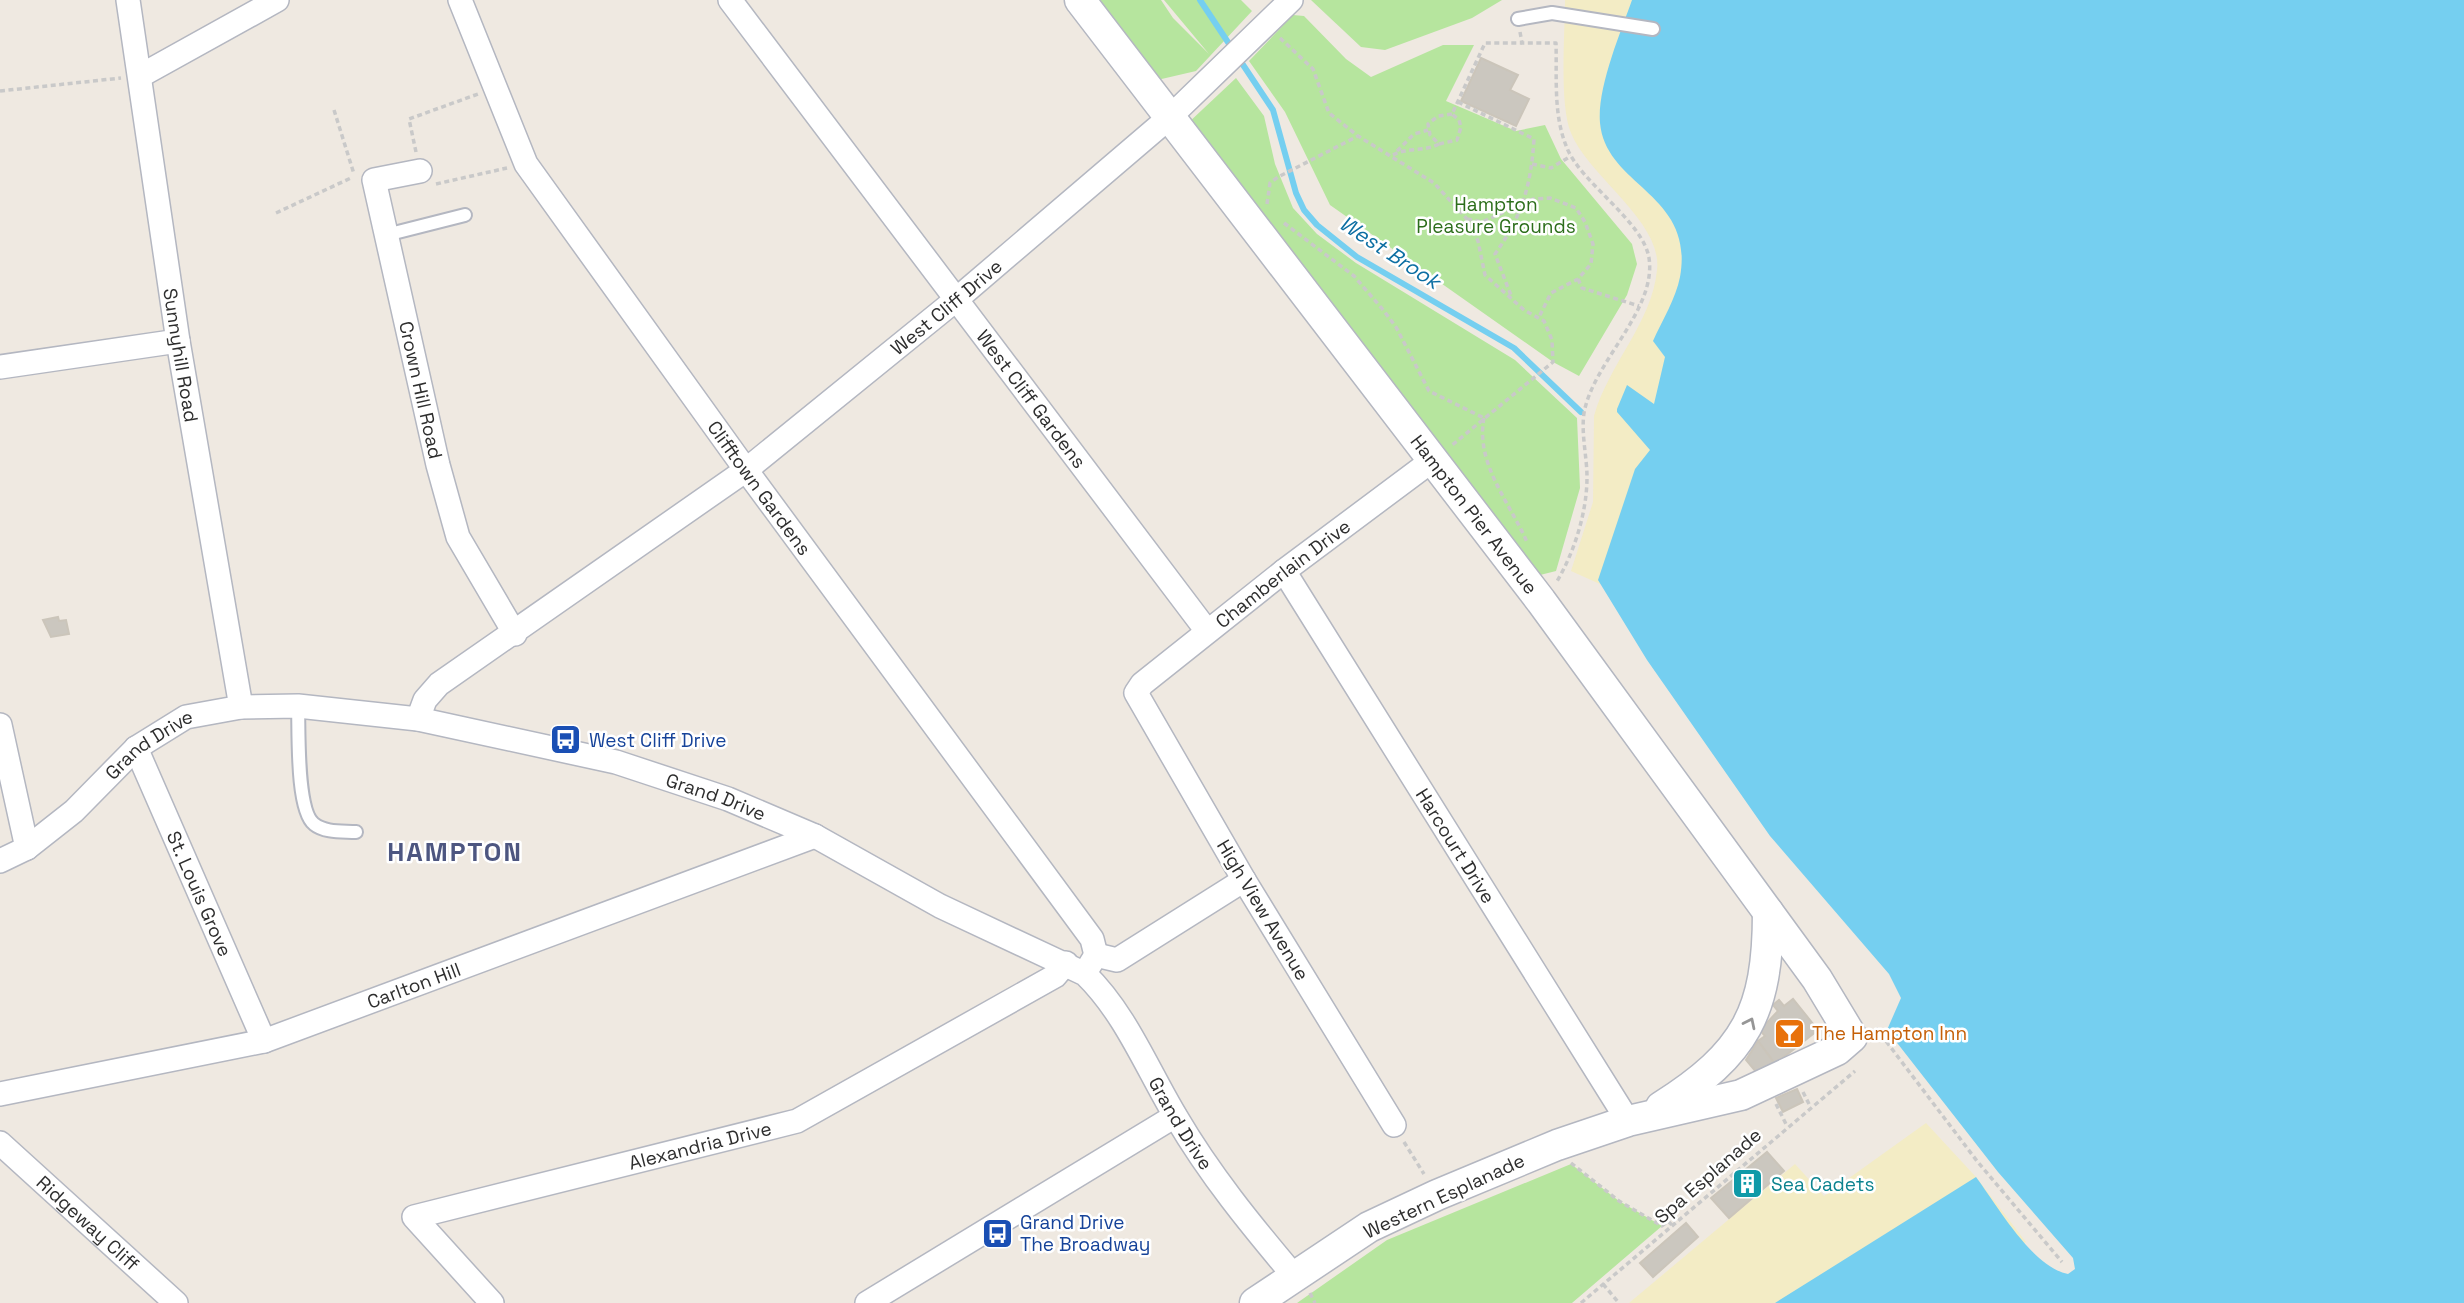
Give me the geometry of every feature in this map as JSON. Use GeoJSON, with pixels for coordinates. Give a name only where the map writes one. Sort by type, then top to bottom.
{"type":"FeatureCollection","features":[{"type":"Feature","properties":{"kind":"street","name":"Sunnyhill Road"},"geometry":{"type":"LineString","coordinates":[[128,0],[178,341],[241,707]]}},
{"type":"Feature","properties":{"kind":"street"},"geometry":{"type":"LineString","coordinates":[[140,76],[277,0]]}},
{"type":"Feature","properties":{"kind":"street","name":"Clifftown Gardens"},"geometry":{"type":"LineString","coordinates":[[460,0],[526,164],[746,470],[1092,939],[1082,964]]}},
{"type":"Feature","properties":{"kind":"street","name":"West Cliff Gardens"},"geometry":{"type":"LineString","coordinates":[[730,0],[958,298],[1207,631]]}},
{"type":"Feature","properties":{"kind":"street","name":"Hampton Pier Avenue"},"geometry":{"type":"LineString","coordinates":[[1080,0],[1434,459],[1817,979],[1862,1030]]}},
{"type":"Feature","properties":{"kind":"street","name":"West Cliff Drive"},"geometry":{"type":"LineString","coordinates":[[418,719],[425,701],[439,684],[515,634],[746,470],[958,298],[1171,116],[1291,0]]}},
{"type":"Feature","properties":{"kind":"street"},"geometry":{"type":"LineString","coordinates":[[364,178],[419,171]]}},
{"type":"Feature","properties":{"kind":"street","name":"Crown Hill Road"},"geometry":{"type":"LineString","coordinates":[[364,178],[386,235],[438,465],[458,537],[515,634]]}},
{"type":"Feature","properties":{"kind":"street"},"geometry":{"type":"LineString","coordinates":[[0,367],[178,341]]}},
{"type":"Feature","properties":{"kind":"street","name":"Chamberlain Drive"},"geometry":{"type":"LineString","coordinates":[[1136,693],[1142,684],[1207,631],[1434,459]]}},
{"type":"Feature","properties":{"kind":"street","name":"Harcourt Drive"},"geometry":{"type":"LineString","coordinates":[[1284,571],[1637,1119]]}},
{"type":"Feature","properties":{"kind":"street","name":"High View Avenue"},"geometry":{"type":"LineString","coordinates":[[1136,693],[1244,880],[1394,1125]]}},
{"type":"Feature","properties":{"kind":"street","name":"Grand Drive"},"geometry":{"type":"LineString","coordinates":[[0,861],[27,848],[74,811],[136,748],[186,717],[241,707],[298,706],[418,719],[616,762],[728,799],[815,836],[940,906],[1082,964],[1122,1020],[1175,1116],[1211,1174],[1294,1276]]}},
{"type":"Feature","properties":{"kind":"street"},"geometry":{"type":"LineString","coordinates":[[0,725],[27,848]]}},
{"type":"Feature","properties":{"kind":"street","name":"St. Louis Grove"},"geometry":{"type":"LineString","coordinates":[[136,748],[264,1041]]}},
{"type":"Feature","properties":{"kind":"street","name":"Carlton Hill"},"geometry":{"type":"LineString","coordinates":[[0,1094],[264,1041],[815,836]]}},
{"type":"Feature","properties":{"kind":"street"},"geometry":{"type":"LineString","coordinates":[[1082,964],[1117,960],[1244,880]]}},
{"type":"Feature","properties":{"kind":"street","name":"Western Esplanade"},"geometry":{"type":"LineString","coordinates":[[1637,1119],[1713,1071],[1746,1031],[1758,1005],[1765,967],[1768,912]]}},
{"type":"Feature","properties":{"kind":"street","name":"Alexandria Drive"},"geometry":{"type":"LineString","coordinates":[[492,1303],[414,1217],[797,1121],[1055,976],[1082,964]]}},
{"type":"Feature","properties":{"kind":"street"},"geometry":{"type":"LineString","coordinates":[[1765,967],[1817,979]]}},
{"type":"Feature","properties":{"kind":"street","name":"Western Esplanade"},"geometry":{"type":"LineString","coordinates":[[1255,1303],[1369,1227],[1437,1195],[1557,1144],[1637,1119],[1741,1095],[1837,1050],[1862,1030]]}},
{"type":"Feature","properties":{"kind":"street"},"geometry":{"type":"LineString","coordinates":[[1719,1063],[1725,1080],[1741,1095]]}},
{"type":"Feature","properties":{"kind":"street"},"geometry":{"type":"LineString","coordinates":[[867,1303],[1175,1116]]}},
{"type":"Feature","properties":{"kind":"street","name":"Ridgeway Cliff"},"geometry":{"type":"LineString","coordinates":[[0,1143],[176,1303]]}},
{"type":"Feature","properties":{"kind":"lane"},"geometry":{"type":"LineString","coordinates":[[1518,19],[1552,13],[1653,29]]}},
{"type":"Feature","properties":{"kind":"lane"},"geometry":{"type":"LineString","coordinates":[[386,235],[465,215]]}},
{"type":"Feature","properties":{"kind":"lane"},"geometry":{"type":"LineString","coordinates":[[298,706],[303,798],[309,818],[323,829],[356,832]]}},
{"type":"Feature","properties":{"kind":"path"},"geometry":{"type":"LineString","coordinates":[[1518,19],[1522,43]]}},
{"type":"Feature","properties":{"kind":"path"},"geometry":{"type":"LineString","coordinates":[[1259,31],[1313,69],[1329,113],[1358,136],[1394,154],[1434,183],[1467,219],[1478,241],[1485,275],[1512,300],[1539,317],[1552,340],[1553,362],[1434,459]]}},
{"type":"Feature","properties":{"kind":"path"},"geometry":{"type":"LineString","coordinates":[[1452,114],[1485,43],[1556,43],[1557,113],[1572,156],[1640,238],[1649,256],[1650,273],[1639,306],[1598,377],[1584,413],[1587,479],[1580,525],[1566,566],[1556,584],[1550,572]]}},
{"type":"Feature","properties":{"kind":"path"},"geometry":{"type":"LineString","coordinates":[[0,90],[140,76]]}},
{"type":"Feature","properties":{"kind":"path"},"geometry":{"type":"LineString","coordinates":[[496,88],[409,119],[422,187],[526,164]]}},
{"type":"Feature","properties":{"kind":"path"},"geometry":{"type":"LineString","coordinates":[[1458,102],[1534,139],[1524,201],[1514,226],[1495,254],[1512,300]]}},
{"type":"Feature","properties":{"kind":"path"},"geometry":{"type":"LineString","coordinates":[[276,213],[364,178],[334,110]]}},
{"type":"Feature","properties":{"kind":"path"},"geometry":{"type":"LineString","coordinates":[[1394,154],[1424,151],[1457,140],[1460,134],[1459,120],[1452,114],[1438,116],[1429,124],[1428,130],[1439,144]]}},
{"type":"Feature","properties":{"kind":"path"},"geometry":{"type":"LineString","coordinates":[[1394,154],[1414,134],[1428,130]]}},
{"type":"Feature","properties":{"kind":"path"},"geometry":{"type":"LineString","coordinates":[[1271,210],[1267,204],[1270,183],[1358,136]]}},
{"type":"Feature","properties":{"kind":"path"},"geometry":{"type":"LineString","coordinates":[[1532,164],[1551,168],[1572,156]]}},
{"type":"Feature","properties":{"kind":"path"},"geometry":{"type":"LineString","coordinates":[[1467,219],[1482,222],[1524,201],[1550,198],[1576,208],[1585,222],[1593,244],[1591,264],[1578,279],[1550,293],[1539,317]]}},
{"type":"Feature","properties":{"kind":"path"},"geometry":{"type":"LineString","coordinates":[[1276,216],[1354,276],[1396,327],[1429,391],[1484,418]]}},
{"type":"Feature","properties":{"kind":"path"},"geometry":{"type":"LineString","coordinates":[[1578,279],[1581,289],[1639,306]]}},
{"type":"Feature","properties":{"kind":"path"},"geometry":{"type":"LineString","coordinates":[[1484,418],[1482,430],[1494,479],[1532,551]]}},
{"type":"Feature","properties":{"kind":"path"},"geometry":{"type":"LineString","coordinates":[[1862,1030],[2062,1262]]}},
{"type":"Feature","properties":{"kind":"path","name":"Spa Esplanade"},"geometry":{"type":"LineString","coordinates":[[1581,1303],[1855,1071]]}},
{"type":"Feature","properties":{"kind":"path"},"geometry":{"type":"LineString","coordinates":[[1394,1125],[1437,1195]]}},
{"type":"Feature","properties":{"kind":"path"},"geometry":{"type":"LineString","coordinates":[[1557,1144],[1574,1168],[1619,1201],[1662,1226],[1668,1221],[1672,1226]]}},
{"type":"Feature","properties":{"kind":"path"},"geometry":{"type":"LineString","coordinates":[[1603,1284],[1619,1303]]}},
{"type":"Feature","properties":{"kind":"green space"},"geometry":{"type":"Polygon","coordinates":[[[1089,0],[1161,0],[1173,18],[1209,54],[1164,0],[1241,0],[1252,11],[1196,71],[1153,81],[1089,0]]]}},
{"type":"Feature","properties":{"kind":"green space"},"geometry":{"type":"Polygon","coordinates":[[[1311,0],[1502,0],[1472,18],[1385,50],[1361,47],[1311,0]]]}},
{"type":"Feature","properties":{"kind":"green space","name":"Hampton Pleasure Grounds"},"geometry":{"type":"Polygon","coordinates":[[[1293,15],[1304,16],[1346,59],[1371,77],[1443,45],[1474,45],[1446,101],[1516,131],[1545,125],[1561,159],[1632,244],[1637,264],[1627,295],[1579,376],[1553,362],[1330,205],[1285,112],[1249,61],[1293,15]]]}},
{"type":"Feature","properties":{"kind":"green space"},"geometry":{"type":"Polygon","coordinates":[[[1236,78],[1264,116],[1275,164],[1293,208],[1317,234],[1356,263],[1515,360],[1577,418],[1580,488],[1556,571],[1536,576],[1186,125],[1236,78]]]}},
{"type":"Feature","properties":{"kind":"green space"},"geometry":{"type":"Polygon","coordinates":[[[1571,1164],[1619,1201],[1662,1226],[1572,1303],[1297,1303],[1387,1240],[1571,1164]]]}},
{"type":"Feature","properties":{"kind":"sand"},"geometry":{"type":"Polygon","coordinates":[[[1565,0],[1686,0],[1724,190],[1642,603],[1571,571],[1593,502],[1594,416],[1609,379],[1647,308],[1657,270],[1656,252],[1649,235],[1580,150],[1571,133],[1564,87],[1565,0]]]}},
{"type":"Feature","properties":{"kind":"sand"},"geometry":{"type":"Polygon","coordinates":[[[1926,1123],[1976,1177],[2026,1242],[1913,1303],[1629,1303],[1795,1164],[1824,1196],[1926,1123]]]}},
{"type":"Feature","properties":{"kind":"water"},"geometry":{"type":"Polygon","coordinates":[[[1632,0],[2464,0],[2464,1303],[1775,1303],[1976,1177],[2016,1233],[2041,1260],[2068,1274],[2075,1269],[2073,1258],[1998,1172],[1887,1030],[1901,998],[1889,974],[1770,836],[1647,660],[1598,580],[1635,469],[1650,450],[1617,409],[1627,385],[1654,404],[1665,357],[1653,341],[1680,277],[1681,249],[1675,226],[1663,208],[1617,162],[1606,145],[1600,123],[1606,78],[1632,0]]]}},
{"type":"Feature","properties":{"kind":"building"},"geometry":{"type":"Polygon","coordinates":[[[1481,58],[1518,75],[1510,90],[1529,99],[1516,126],[1461,101],[1481,58]]]}},
{"type":"Feature","properties":{"kind":"building"},"geometry":{"type":"Polygon","coordinates":[[[58,617],[59,621],[66,620],[69,634],[51,637],[43,620],[58,617]]]}},
{"type":"Feature","properties":{"kind":"building","name":"The Hampton Inn"},"geometry":{"type":"Polygon","coordinates":[[[1793,999],[1818,1030],[1775,1064],[1758,1041],[1765,1036],[1760,1030],[1778,1011],[1773,1005],[1779,1000],[1784,1006],[1793,999]]]}},
{"type":"Feature","properties":{"kind":"building"},"geometry":{"type":"Polygon","coordinates":[[[1758,1041],[1775,1064],[1757,1073],[1746,1060],[1758,1041]]]}},
{"type":"Feature","properties":{"kind":"building"},"geometry":{"type":"Polygon","coordinates":[[[1797,1089],[1803,1102],[1783,1112],[1776,1098],[1797,1089]]]}},
{"type":"Feature","properties":{"kind":"building","name":"Sea Cadets"},"geometry":{"type":"Polygon","coordinates":[[[1767,1152],[1784,1171],[1729,1218],[1711,1198],[1767,1152]]]}},
{"type":"Feature","properties":{"kind":"building"},"geometry":{"type":"Polygon","coordinates":[[[1686,1223],[1698,1237],[1653,1277],[1640,1263],[1686,1223]]]}},
{"type":"Feature","properties":{"kind":"waterway","name":"West Brook"},"geometry":{"type":"LineString","coordinates":[[1200,0],[1273,110],[1296,193],[1304,210],[1317,225],[1357,257],[1514,348],[1581,412]]}},
{"type":"Feature","properties":{"kind":"place","name":"West Cliff Drive"},"geometry":{"type":"Point","coordinates":[566,740]}},
{"type":"Feature","properties":{"kind":"place","name":"The Hampton Inn"},"geometry":{"type":"Point","coordinates":[1789,1033]}},
{"type":"Feature","properties":{"kind":"place","name":"Sea Cadets"},"geometry":{"type":"Point","coordinates":[1748,1184]}},
{"type":"Feature","properties":{"kind":"place","name":"Grand Drive The Broadway"},"geometry":{"type":"Point","coordinates":[997,1233]}},
{"type":"Feature","properties":{"kind":"district","name":"HAMPTON"},"geometry":{"type":"Point","coordinates":[455,852]}}]}
